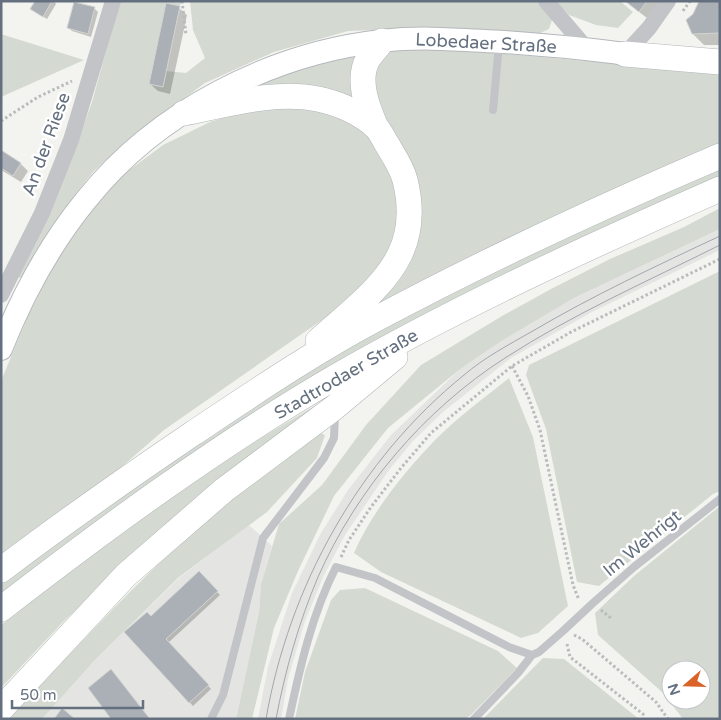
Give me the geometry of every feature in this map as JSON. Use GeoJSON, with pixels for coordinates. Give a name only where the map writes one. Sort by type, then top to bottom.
{"type":"FeatureCollection","features":[{"type":"Feature","properties":{"kind":"main road","name":"Lobedaer Straße"},"geometry":{"type":"LineString","coordinates":[[1,349],[27,289],[58,237],[86,200],[128,156],[184,113],[239,81],[310,54],[382,41],[432,38],[587,48],[625,54]]}},
{"type":"Feature","properties":{"kind":"main road"},"geometry":{"type":"LineString","coordinates":[[278,377],[364,299],[388,273],[400,255],[407,236],[409,208],[405,178],[376,128],[365,104],[363,79],[366,61],[382,41]]}},
{"type":"Feature","properties":{"kind":"main road"},"geometry":{"type":"LineString","coordinates":[[625,54],[720,62]]}},
{"type":"Feature","properties":{"kind":"main road"},"geometry":{"type":"LineString","coordinates":[[184,113],[272,98],[309,98],[337,104],[358,115],[376,128]]}},
{"type":"Feature","properties":{"kind":"main road","name":"Stadtrodaer Straße"},"geometry":{"type":"LineString","coordinates":[[1,570],[126,480],[278,377],[375,320],[542,235],[720,156]]}},
{"type":"Feature","properties":{"kind":"main road","name":"Stadtrodaer Straße"},"geometry":{"type":"LineString","coordinates":[[1,609],[79,549],[195,466],[332,380],[442,319],[527,277],[720,189]]}},
{"type":"Feature","properties":{"kind":"main road"},"geometry":{"type":"LineString","coordinates":[[1,709],[126,575],[224,490],[335,407],[442,319]]}},
{"type":"Feature","properties":{"kind":"street","name":"An der Riese"},"geometry":{"type":"LineString","coordinates":[[1,295],[42,213],[71,140],[113,1]]}},
{"type":"Feature","properties":{"kind":"street"},"geometry":{"type":"LineString","coordinates":[[546,1],[587,48]]}},
{"type":"Feature","properties":{"kind":"street"},"geometry":{"type":"LineString","coordinates":[[625,54],[649,28],[668,1]]}},
{"type":"Feature","properties":{"kind":"lane"},"geometry":{"type":"LineString","coordinates":[[493,110],[500,42]]}},
{"type":"Feature","properties":{"kind":"lane"},"geometry":{"type":"LineString","coordinates":[[212,719],[223,695],[263,538],[324,458],[334,438],[335,407]]}},
{"type":"Feature","properties":{"kind":"lane","name":"Im Wehrigt"},"geometry":{"type":"LineString","coordinates":[[532,655],[563,631],[634,567],[720,499]]}},
{"type":"Feature","properties":{"kind":"lane"},"geometry":{"type":"LineString","coordinates":[[289,719],[299,670],[323,592],[336,566],[375,578],[509,647],[532,655],[518,674],[474,719]]}},
{"type":"Feature","properties":{"kind":"path"},"geometry":{"type":"LineString","coordinates":[[182,1],[186,35]]}},
{"type":"Feature","properties":{"kind":"path"},"geometry":{"type":"LineString","coordinates":[[1,121],[38,97],[64,84],[92,75]]}},
{"type":"Feature","properties":{"kind":"path"},"geometry":{"type":"LineString","coordinates":[[336,566],[354,534],[401,468],[431,433],[512,366],[571,332],[720,259]]}},
{"type":"Feature","properties":{"kind":"path"},"geometry":{"type":"LineString","coordinates":[[512,366],[528,396],[540,430],[573,586],[584,611]]}},
{"type":"Feature","properties":{"kind":"path"},"geometry":{"type":"LineString","coordinates":[[563,631],[570,657],[643,714],[644,719]]}},
{"type":"Feature","properties":{"kind":"path"},"geometry":{"type":"LineString","coordinates":[[582,639],[656,702],[668,719]]}},
{"type":"Feature","properties":{"kind":"shaded area"},"geometry":{"type":"Polygon","coordinates":[[[120,1],[181,1],[180,6],[166,4],[149,84],[162,87],[166,71],[186,73],[205,58],[193,30],[190,1],[540,1],[552,20],[549,29],[538,34],[430,28],[348,31],[274,52],[205,83],[125,142],[93,172],[61,216],[23,279],[18,277],[77,144],[92,102],[120,1]]]}},
{"type":"Feature","properties":{"kind":"shaded area"},"geometry":{"type":"Polygon","coordinates":[[[555,1],[620,1],[633,12],[618,28],[596,25],[569,15],[555,1]]]}},
{"type":"Feature","properties":{"kind":"shaded area"},"geometry":{"type":"Polygon","coordinates":[[[1,34],[84,60],[1,97],[1,34]]]}},
{"type":"Feature","properties":{"kind":"shaded area"},"geometry":{"type":"Polygon","coordinates":[[[452,49],[720,73],[720,145],[348,324],[411,244],[370,95],[379,56],[392,50],[452,49]]]}},
{"type":"Feature","properties":{"kind":"shaded area"},"geometry":{"type":"Polygon","coordinates":[[[356,56],[360,106],[245,90],[309,66],[356,56]]]}},
{"type":"Feature","properties":{"kind":"shaded area"},"geometry":{"type":"Polygon","coordinates":[[[281,106],[335,113],[366,132],[386,156],[400,211],[388,257],[342,306],[164,430],[111,476],[1,558],[1,381],[28,316],[67,244],[94,206],[124,174],[163,145],[210,122],[228,116],[281,106]]]}},
{"type":"Feature","properties":{"kind":"shaded area"},"geometry":{"type":"Polygon","coordinates":[[[720,167],[720,178],[511,273],[1,596],[1,583],[124,493],[309,370],[472,281],[720,167]]]}},
{"type":"Feature","properties":{"kind":"shaded area"},"geometry":{"type":"Polygon","coordinates":[[[720,208],[720,229],[574,298],[500,342],[459,370],[388,428],[334,496],[298,571],[274,628],[252,719],[236,719],[259,612],[261,584],[279,524],[322,485],[366,425],[421,365],[551,289],[610,259],[684,227],[720,208]]]}},
{"type":"Feature","properties":{"kind":"shaded area"},"geometry":{"type":"Polygon","coordinates":[[[720,229],[720,250],[592,312],[511,358],[443,412],[413,441],[389,470],[345,535],[324,575],[305,621],[288,679],[281,719],[258,719],[268,667],[292,593],[321,533],[348,490],[391,435],[459,370],[500,342],[574,298],[720,229]]]}},
{"type":"Feature","properties":{"kind":"shaded area"},"geometry":{"type":"Polygon","coordinates":[[[720,271],[720,491],[713,494],[599,586],[577,582],[546,429],[526,375],[529,365],[720,271]]]}},
{"type":"Feature","properties":{"kind":"shaded area"},"geometry":{"type":"Polygon","coordinates":[[[509,378],[533,437],[568,606],[538,633],[521,638],[381,572],[354,553],[379,508],[412,465],[453,423],[509,378]]]}},
{"type":"Feature","properties":{"kind":"shaded area"},"geometry":{"type":"Polygon","coordinates":[[[321,402],[175,516],[63,622],[1,688],[1,625],[42,591],[223,461],[321,402]]]}},
{"type":"Feature","properties":{"kind":"shaded area"},"geometry":{"type":"Polygon","coordinates":[[[320,433],[325,435],[317,458],[267,512],[179,577],[95,660],[42,719],[8,719],[113,609],[194,530],[283,459],[320,433]]]}},
{"type":"Feature","properties":{"kind":"shaded area"},"geometry":{"type":"Polygon","coordinates":[[[720,506],[720,719],[683,719],[676,710],[711,710],[711,660],[661,660],[661,691],[598,635],[595,613],[634,576],[720,506]]]}},
{"type":"Feature","properties":{"kind":"shaded area"},"geometry":{"type":"Polygon","coordinates":[[[249,525],[272,546],[261,584],[259,612],[236,719],[42,719],[95,660],[180,577],[249,525]]]}},
{"type":"Feature","properties":{"kind":"shaded area"},"geometry":{"type":"Polygon","coordinates":[[[365,588],[498,651],[517,668],[465,719],[295,719],[305,672],[331,600],[340,590],[365,588]]]}},
{"type":"Feature","properties":{"kind":"shaded area"},"geometry":{"type":"Polygon","coordinates":[[[543,658],[564,659],[639,719],[483,719],[543,658]]]}},
{"type":"Feature","properties":{"kind":"building"},"geometry":{"type":"Polygon","coordinates":[[[35,1],[52,1],[43,17],[30,9],[35,1]]]}},
{"type":"Feature","properties":{"kind":"building"},"geometry":{"type":"Polygon","coordinates":[[[625,1],[647,1],[639,12],[625,1]]]}},
{"type":"Feature","properties":{"kind":"building"},"geometry":{"type":"Polygon","coordinates":[[[699,1],[720,1],[720,33],[692,34],[686,20],[693,14],[699,1]]]}},
{"type":"Feature","properties":{"kind":"building"},"geometry":{"type":"Polygon","coordinates":[[[74,2],[95,7],[88,34],[67,28],[74,2]]]}},
{"type":"Feature","properties":{"kind":"building"},"geometry":{"type":"Polygon","coordinates":[[[166,3],[180,6],[163,87],[149,84],[166,3]]]}},
{"type":"Feature","properties":{"kind":"building"},"geometry":{"type":"Polygon","coordinates":[[[1,150],[21,163],[13,176],[1,168],[1,150]]]}},
{"type":"Feature","properties":{"kind":"building"},"geometry":{"type":"Polygon","coordinates":[[[199,571],[218,591],[166,639],[209,685],[189,703],[124,632],[147,612],[151,616],[199,571]]]}},
{"type":"Feature","properties":{"kind":"building"},"geometry":{"type":"Polygon","coordinates":[[[111,669],[150,719],[111,719],[88,688],[111,669]]]}},
{"type":"Feature","properties":{"kind":"building"},"geometry":{"type":"Polygon","coordinates":[[[62,708],[75,719],[54,719],[62,708]]]}},
{"type":"Feature","properties":{"kind":"tram line"},"geometry":{"type":"LineString","coordinates":[[266,719],[277,670],[292,621],[311,574],[334,529],[361,486],[392,446],[426,409],[464,375],[488,357],[601,294],[720,236]]}},
{"type":"Feature","properties":{"kind":"tram line"},"geometry":{"type":"LineString","coordinates":[[276,719],[288,665],[299,629],[311,594],[334,544],[352,513],[373,483],[421,427],[475,379],[531,342],[611,298],[720,245]]}}]}
